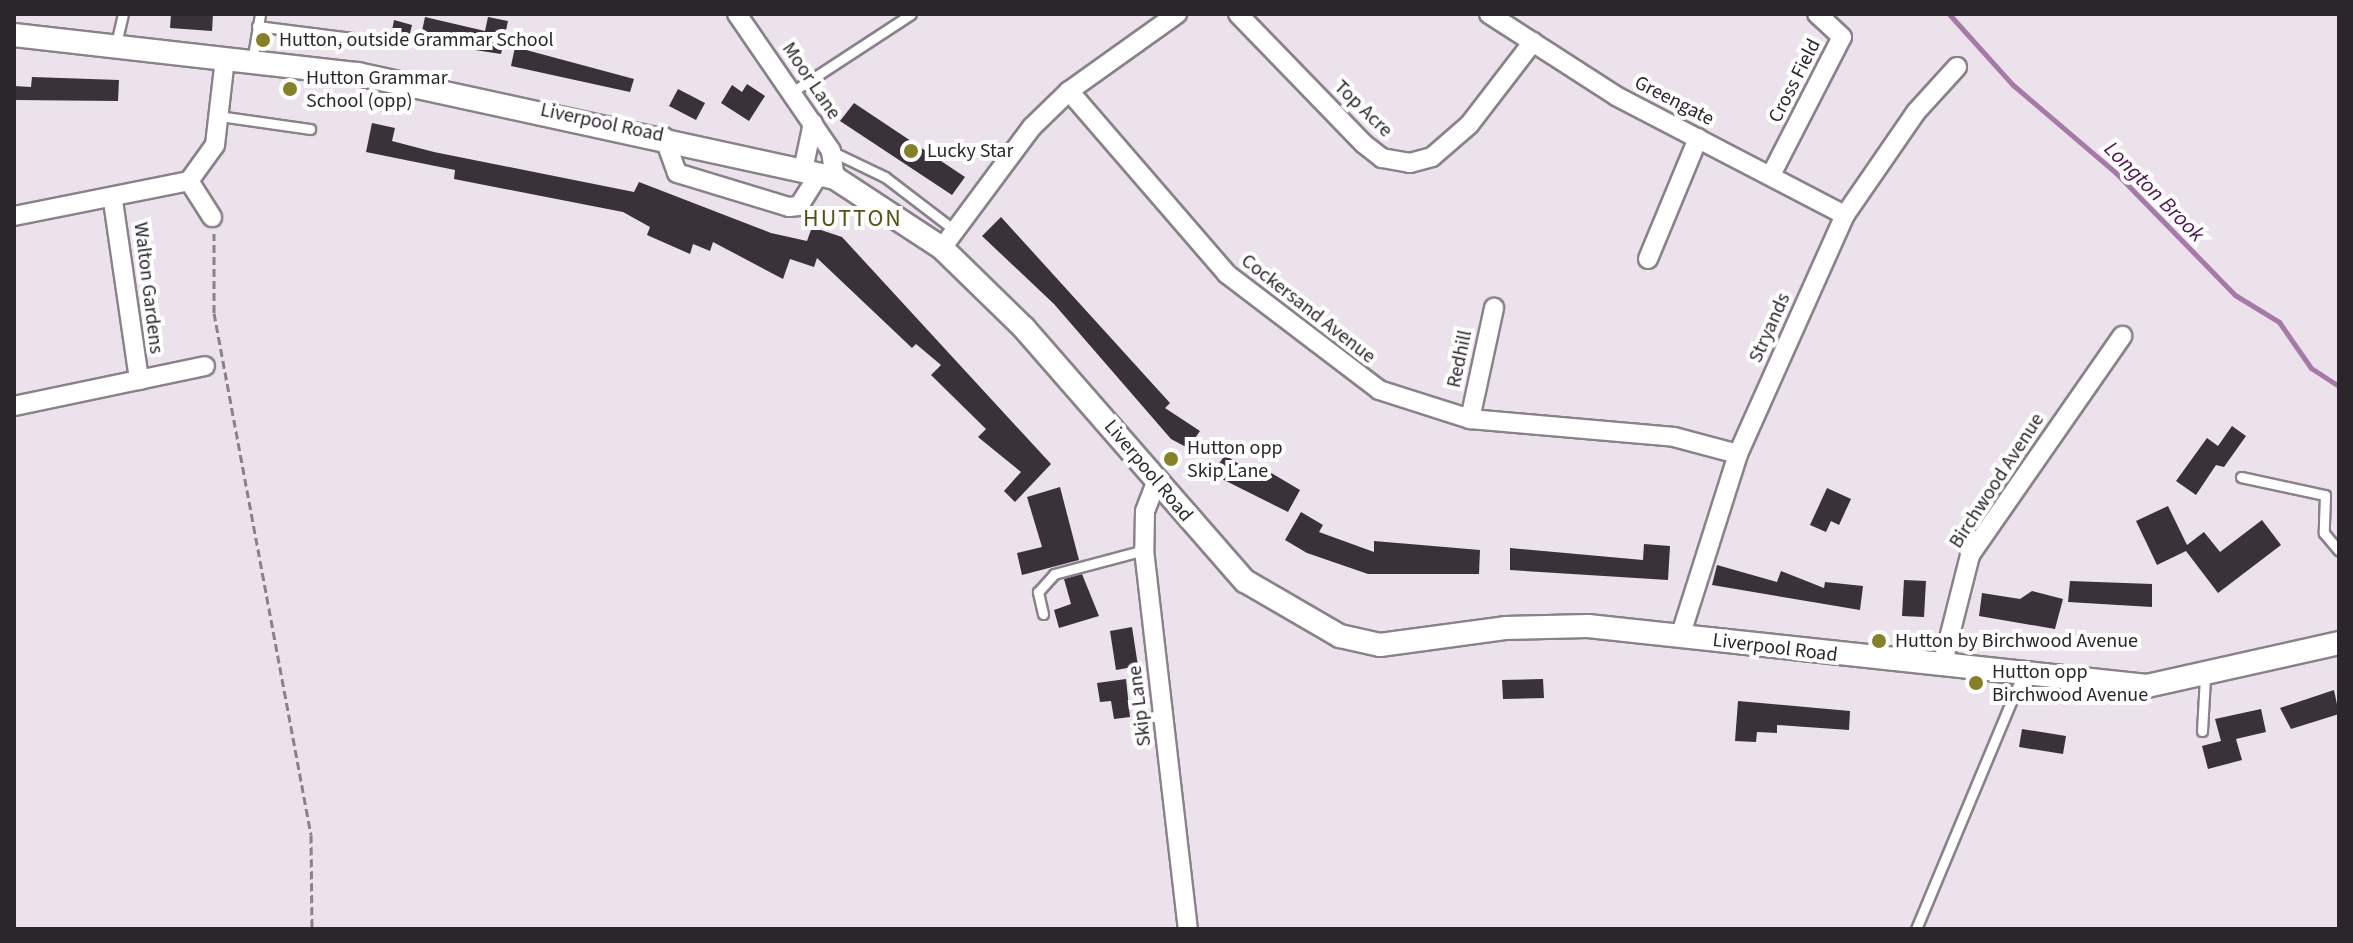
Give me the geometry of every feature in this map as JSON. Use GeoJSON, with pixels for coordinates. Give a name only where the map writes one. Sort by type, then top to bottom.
{"type":"FeatureCollection","features":[{"type":"Feature","properties":{"kind":"street","name":"Moor Lane"},"geometry":{"type":"LineString","coordinates":[[737,14],[831,151],[819,174]]}},
{"type":"Feature","properties":{"kind":"street"},"geometry":{"type":"LineString","coordinates":[[950,240],[1032,127],[1069,91],[1177,14]]}},
{"type":"Feature","properties":{"kind":"street","name":"Top Acre"},"geometry":{"type":"LineString","coordinates":[[1238,14],[1364,144],[1382,158],[1410,163],[1432,157],[1469,125],[1533,42]]}},
{"type":"Feature","properties":{"kind":"street","name":"Greengate"},"geometry":{"type":"LineString","coordinates":[[1489,14],[1698,138],[1845,215]]}},
{"type":"Feature","properties":{"kind":"street","name":"Cross Field"},"geometry":{"type":"LineString","coordinates":[[1771,175],[1842,37],[1817,14]]}},
{"type":"Feature","properties":{"kind":"street","name":"Liverpool Road"},"geometry":{"type":"LineString","coordinates":[[14,35],[116,44],[469,94],[819,174],[950,240],[1245,581],[1340,636],[1380,645],[1505,628],[1588,626],[2022,676],[2147,686],[2205,677],[2339,643]]}},
{"type":"Feature","properties":{"kind":"street"},"geometry":{"type":"LineString","coordinates":[[212,217],[189,181],[215,145],[225,59]]}},
{"type":"Feature","properties":{"kind":"street","name":"Stryands"},"geometry":{"type":"LineString","coordinates":[[1680,637],[1738,454],[1845,215],[1916,112],[1957,67]]}},
{"type":"Feature","properties":{"kind":"street","name":"Cockersand Avenue"},"geometry":{"type":"LineString","coordinates":[[1069,91],[1227,274],[1346,370],[1427,409],[1470,419],[1674,437],[1738,454]]}},
{"type":"Feature","properties":{"kind":"street"},"geometry":{"type":"LineString","coordinates":[[664,137],[677,173],[789,207],[799,206],[819,174],[813,123]]}},
{"type":"Feature","properties":{"kind":"street"},"geometry":{"type":"LineString","coordinates":[[1648,259],[1698,138]]}},
{"type":"Feature","properties":{"kind":"street","name":"Walton Gardens"},"geometry":{"type":"LineString","coordinates":[[14,216],[113,201],[189,181]]}},
{"type":"Feature","properties":{"kind":"street","name":"Walton Gardens"},"geometry":{"type":"LineString","coordinates":[[113,201],[139,380]]}},
{"type":"Feature","properties":{"kind":"street","name":"Redhill"},"geometry":{"type":"LineString","coordinates":[[1470,419],[1494,308]]}},
{"type":"Feature","properties":{"kind":"street","name":"Birchwood Avenue"},"geometry":{"type":"LineString","coordinates":[[1942,666],[1970,555],[2122,336]]}},
{"type":"Feature","properties":{"kind":"street","name":"Walton Gardens"},"geometry":{"type":"LineString","coordinates":[[14,406],[205,366]]}},
{"type":"Feature","properties":{"kind":"street","name":"Skip Lane"},"geometry":{"type":"LineString","coordinates":[[1157,480],[1145,511],[1144,550],[1188,929]]}},
{"type":"Feature","properties":{"kind":"lane"},"geometry":{"type":"LineString","coordinates":[[116,44],[123,14]]}},
{"type":"Feature","properties":{"kind":"lane"},"geometry":{"type":"LineString","coordinates":[[252,62],[260,14]]}},
{"type":"Feature","properties":{"kind":"lane"},"geometry":{"type":"LineString","coordinates":[[792,92],[911,14]]}},
{"type":"Feature","properties":{"kind":"lane"},"geometry":{"type":"LineString","coordinates":[[257,26],[359,39]]}},
{"type":"Feature","properties":{"kind":"lane"},"geometry":{"type":"LineString","coordinates":[[219,116],[310,129]]}},
{"type":"Feature","properties":{"kind":"lane"},"geometry":{"type":"LineString","coordinates":[[831,151],[885,177],[950,240]]}},
{"type":"Feature","properties":{"kind":"lane"},"geometry":{"type":"LineString","coordinates":[[2241,477],[2325,495],[2324,533],[2339,551]]}},
{"type":"Feature","properties":{"kind":"lane"},"geometry":{"type":"LineString","coordinates":[[1043,614],[1038,592],[1054,574],[1144,550]]}},
{"type":"Feature","properties":{"kind":"lane"},"geometry":{"type":"LineString","coordinates":[[1916,929],[2022,676]]}},
{"type":"Feature","properties":{"kind":"lane"},"geometry":{"type":"LineString","coordinates":[[2202,731],[2205,677]]}},
{"type":"Feature","properties":{"kind":"path"},"geometry":{"type":"LineString","coordinates":[[212,217],[214,313],[311,835],[312,929]]}},
{"type":"Feature","properties":{"kind":"building"},"geometry":{"type":"Polygon","coordinates":[[[171,14],[213,14],[212,31],[170,28],[171,14]]]}},
{"type":"Feature","properties":{"kind":"building"},"geometry":{"type":"Polygon","coordinates":[[[425,17],[485,31],[488,17],[508,21],[501,54],[449,46],[451,36],[422,31],[425,17]]]}},
{"type":"Feature","properties":{"kind":"building"},"geometry":{"type":"Polygon","coordinates":[[[394,20],[412,25],[408,41],[391,36],[394,20]]]}},
{"type":"Feature","properties":{"kind":"building"},"geometry":{"type":"Polygon","coordinates":[[[515,47],[634,79],[630,92],[511,66],[515,47]]]}},
{"type":"Feature","properties":{"kind":"building"},"geometry":{"type":"Polygon","coordinates":[[[32,77],[119,80],[118,101],[14,100],[14,86],[31,87],[32,77]]]}},
{"type":"Feature","properties":{"kind":"building"},"geometry":{"type":"Polygon","coordinates":[[[747,84],[765,96],[749,121],[721,103],[732,85],[742,92],[747,84]]]}},
{"type":"Feature","properties":{"kind":"building"},"geometry":{"type":"Polygon","coordinates":[[[678,89],[705,103],[696,120],[669,106],[678,89]]]}},
{"type":"Feature","properties":{"kind":"building"},"geometry":{"type":"Polygon","coordinates":[[[854,103],[965,177],[952,195],[840,121],[854,103]]]}},
{"type":"Feature","properties":{"kind":"building"},"geometry":{"type":"Polygon","coordinates":[[[372,123],[395,128],[392,141],[434,152],[634,192],[639,182],[771,233],[807,241],[812,227],[842,237],[1051,464],[1015,502],[1004,491],[1021,472],[978,437],[986,429],[931,375],[941,365],[916,344],[912,348],[817,258],[814,267],[790,259],[783,279],[713,242],[710,251],[693,244],[690,254],[647,235],[650,227],[623,212],[454,179],[455,170],[366,152],[372,123]]]}},
{"type":"Feature","properties":{"kind":"building"},"geometry":{"type":"Polygon","coordinates":[[[1001,217],[1170,403],[1165,408],[1200,431],[1188,448],[1171,439],[1054,304],[982,236],[1001,217]]]}},
{"type":"Feature","properties":{"kind":"building"},"geometry":{"type":"Polygon","coordinates":[[[2232,426],[2246,436],[2224,467],[2216,465],[2196,495],[2176,481],[2207,438],[2218,446],[2232,426]]]}},
{"type":"Feature","properties":{"kind":"building"},"geometry":{"type":"Polygon","coordinates":[[[1225,455],[1263,480],[1268,471],[1300,490],[1288,512],[1212,474],[1225,455]]]}},
{"type":"Feature","properties":{"kind":"building"},"geometry":{"type":"Polygon","coordinates":[[[1060,487],[1079,560],[1022,575],[1017,553],[1042,547],[1027,497],[1060,487]]]}},
{"type":"Feature","properties":{"kind":"building"},"geometry":{"type":"Polygon","coordinates":[[[1827,488],[1851,499],[1839,525],[1831,521],[1826,532],[1810,525],[1827,488]]]}},
{"type":"Feature","properties":{"kind":"building"},"geometry":{"type":"Polygon","coordinates":[[[2168,506],[2187,545],[2204,532],[2220,552],[2262,520],[2281,545],[2218,593],[2186,551],[2157,565],[2136,521],[2168,506]]]}},
{"type":"Feature","properties":{"kind":"building"},"geometry":{"type":"Polygon","coordinates":[[[1301,512],[1323,525],[1319,532],[1374,552],[1374,541],[1480,550],[1479,574],[1368,574],[1307,553],[1285,540],[1301,512]]]}},
{"type":"Feature","properties":{"kind":"building"},"geometry":{"type":"Polygon","coordinates":[[[1644,544],[1670,546],[1668,580],[1510,570],[1510,548],[1643,560],[1644,544]]]}},
{"type":"Feature","properties":{"kind":"building"},"geometry":{"type":"Polygon","coordinates":[[[1717,565],[1777,582],[1781,571],[1824,588],[1825,582],[1863,586],[1860,610],[1712,585],[1717,565]]]}},
{"type":"Feature","properties":{"kind":"building"},"geometry":{"type":"Polygon","coordinates":[[[1082,574],[1099,616],[1059,628],[1054,610],[1071,604],[1064,579],[1082,574]]]}},
{"type":"Feature","properties":{"kind":"building"},"geometry":{"type":"Polygon","coordinates":[[[1904,580],[1926,581],[1924,617],[1902,616],[1904,580]]]}},
{"type":"Feature","properties":{"kind":"building"},"geometry":{"type":"Polygon","coordinates":[[[2070,581],[2152,584],[2152,607],[2068,602],[2070,581]]]}},
{"type":"Feature","properties":{"kind":"building"},"geometry":{"type":"Polygon","coordinates":[[[2032,591],[2063,599],[2055,629],[1979,616],[1982,593],[2020,599],[2032,591]]]}},
{"type":"Feature","properties":{"kind":"building"},"geometry":{"type":"Polygon","coordinates":[[[1132,627],[1138,666],[1116,670],[1110,631],[1132,627]]]}},
{"type":"Feature","properties":{"kind":"building"},"geometry":{"type":"Polygon","coordinates":[[[1126,679],[1130,717],[1114,719],[1111,701],[1100,702],[1097,683],[1126,679]]]}},
{"type":"Feature","properties":{"kind":"building"},"geometry":{"type":"Polygon","coordinates":[[[1543,679],[1544,698],[1503,699],[1502,680],[1543,679]]]}},
{"type":"Feature","properties":{"kind":"building"},"geometry":{"type":"Polygon","coordinates":[[[2334,690],[2339,714],[2291,729],[2280,708],[2334,690]]]}},
{"type":"Feature","properties":{"kind":"building"},"geometry":{"type":"Polygon","coordinates":[[[1738,701],[1850,711],[1849,730],[1777,725],[1777,733],[1757,732],[1756,742],[1735,741],[1738,701]]]}},
{"type":"Feature","properties":{"kind":"building"},"geometry":{"type":"Polygon","coordinates":[[[2261,709],[2266,732],[2236,739],[2242,760],[2208,769],[2202,746],[2221,741],[2215,719],[2261,709]]]}},
{"type":"Feature","properties":{"kind":"building"},"geometry":{"type":"Polygon","coordinates":[[[2022,729],[2066,736],[2063,754],[2019,747],[2022,729]]]}},
{"type":"Feature","properties":{"kind":"waterway","name":"Longton Brook"},"geometry":{"type":"LineString","coordinates":[[1949,14],[2013,85],[2116,173],[2235,295],[2279,322],[2311,368],[2339,386]]}},
{"type":"Feature","properties":{"kind":"place","name":"Hutton, outside Grammar School"},"geometry":{"type":"Point","coordinates":[263,40]}},
{"type":"Feature","properties":{"kind":"place","name":"Hutton Grammar School (opp)"},"geometry":{"type":"Point","coordinates":[290,89]}},
{"type":"Feature","properties":{"kind":"place","name":"Lucky Star"},"geometry":{"type":"Point","coordinates":[911,151]}},
{"type":"Feature","properties":{"kind":"place","name":"Hutton opp Skip Lane"},"geometry":{"type":"Point","coordinates":[1171,459]}},
{"type":"Feature","properties":{"kind":"place","name":"Hutton by Birchwood Avenue"},"geometry":{"type":"Point","coordinates":[1879,641]}},
{"type":"Feature","properties":{"kind":"place","name":"Hutton opp Birchwood Avenue"},"geometry":{"type":"Point","coordinates":[1976,683]}},
{"type":"Feature","properties":{"kind":"district","name":"HUTTON"},"geometry":{"type":"Point","coordinates":[853,219]}}]}
